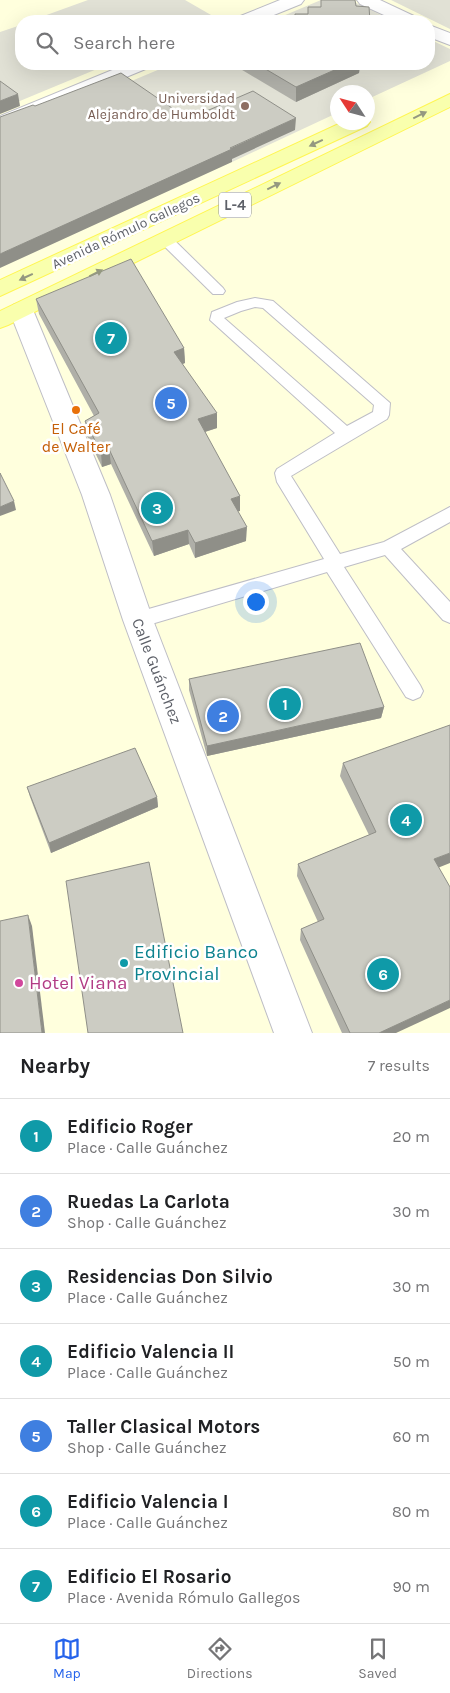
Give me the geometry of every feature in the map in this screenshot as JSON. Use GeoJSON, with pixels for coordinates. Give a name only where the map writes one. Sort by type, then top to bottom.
{"type":"FeatureCollection","features":[{"type":"Feature","properties":{"kind":"main road"},"geometry":{"type":"LineString","coordinates":[[408,101],[450,81]]}},
{"type":"Feature","properties":{"kind":"main road","name":"Avenida Rómulo Gallegos"},"geometry":{"type":"LineString","coordinates":[[10,315],[450,100]]}},
{"type":"Feature","properties":{"kind":"main road","name":"Avenida Rómulo Gallegos"},"geometry":{"type":"LineString","coordinates":[[0,289],[344,130]]}},
{"type":"Feature","properties":{"kind":"street"},"geometry":{"type":"LineString","coordinates":[[259,15],[295,0]]}},
{"type":"Feature","properties":{"kind":"street"},"geometry":{"type":"LineString","coordinates":[[366,0],[397,15]]}},
{"type":"Feature","properties":{"kind":"street"},"geometry":{"type":"LineString","coordinates":[[435,33],[450,40]]}},
{"type":"Feature","properties":{"kind":"street"},"geometry":{"type":"LineString","coordinates":[[0,123],[128,70]]}},
{"type":"Feature","properties":{"kind":"street","name":"Calle Guánchez"},"geometry":{"type":"LineString","coordinates":[[10,315],[96,496],[138,620],[293,1033]]}},
{"type":"Feature","properties":{"kind":"lane"},"geometry":{"type":"LineString","coordinates":[[165,239],[218,291]]}},
{"type":"Feature","properties":{"kind":"lane"},"geometry":{"type":"LineString","coordinates":[[346,434],[217,320],[217,315],[251,302],[260,301],[268,304],[382,403],[381,415],[283,473],[283,478],[414,691]]}},
{"type":"Feature","properties":{"kind":"lane"},"geometry":{"type":"LineString","coordinates":[[138,620],[389,547],[450,514]]}},
{"type":"Feature","properties":{"kind":"lane"},"geometry":{"type":"LineString","coordinates":[[389,547],[450,615]]}},
{"type":"Feature","properties":{"kind":"shaded area"},"geometry":{"type":"Polygon","coordinates":[[[0,0],[450,0],[450,1033],[0,1033],[0,0]]]}},
{"type":"Feature","properties":{"kind":"shaded area"},"geometry":{"type":"Polygon","coordinates":[[[88,0],[185,0],[211,15],[47,15],[88,0]]]}},
{"type":"Feature","properties":{"kind":"shaded area"},"geometry":{"type":"Polygon","coordinates":[[[321,0],[350,0],[381,15],[285,15],[321,0]]]}},
{"type":"Feature","properties":{"kind":"shaded area"},"geometry":{"type":"Polygon","coordinates":[[[391,0],[450,0],[450,29],[435,22],[435,15],[422,15],[391,0]]]}},
{"type":"Feature","properties":{"kind":"shaded area"},"geometry":{"type":"Polygon","coordinates":[[[15,27],[15,70],[95,70],[15,103],[0,91],[0,32],[15,27]]]}},
{"type":"Feature","properties":{"kind":"shaded area","name":"Universidad Alejandro de Humboldt"},"geometry":{"type":"Polygon","coordinates":[[[435,42],[450,49],[450,61],[435,68],[435,42]]]}},
{"type":"Feature","properties":{"kind":"shaded area","name":"Universidad Alejandro de Humboldt"},"geometry":{"type":"Polygon","coordinates":[[[158,70],[431,70],[375,96],[375,85],[330,85],[330,116],[232,162],[122,85],[158,70]]]}},
{"type":"Feature","properties":{"kind":"building"},"geometry":{"type":"Polygon","coordinates":[[[321,0],[355,0],[356,6],[369,7],[370,15],[295,15],[308,14],[308,7],[321,7],[321,0]]]}},
{"type":"Feature","properties":{"kind":"building"},"geometry":{"type":"Polygon","coordinates":[[[267,70],[334,70],[296,87],[267,70]]]}},
{"type":"Feature","properties":{"kind":"building"},"geometry":{"type":"Polygon","coordinates":[[[121,73],[188,119],[253,91],[296,118],[0,254],[0,117],[33,105],[35,106],[121,73]]]}},
{"type":"Feature","properties":{"kind":"building"},"geometry":{"type":"Polygon","coordinates":[[[0,81],[18,94],[0,101],[0,81]]]}},
{"type":"Feature","properties":{"kind":"building"},"geometry":{"type":"Polygon","coordinates":[[[131,259],[184,348],[174,352],[217,413],[198,419],[240,496],[231,499],[247,527],[195,543],[188,530],[152,541],[109,449],[101,452],[85,421],[99,413],[36,299],[131,259]]]}},
{"type":"Feature","properties":{"kind":"building"},"geometry":{"type":"Polygon","coordinates":[[[0,473],[14,501],[0,507],[0,473]]]}},
{"type":"Feature","properties":{"kind":"building"},"geometry":{"type":"Polygon","coordinates":[[[360,643],[384,707],[207,746],[189,679],[360,643]]]}},
{"type":"Feature","properties":{"kind":"building"},"geometry":{"type":"Polygon","coordinates":[[[450,725],[450,853],[434,859],[450,887],[450,1000],[379,1033],[350,1033],[301,929],[324,919],[298,864],[376,832],[343,763],[450,725]]]}},
{"type":"Feature","properties":{"kind":"building"},"geometry":{"type":"Polygon","coordinates":[[[135,748],[157,797],[49,843],[27,787],[135,748]]]}},
{"type":"Feature","properties":{"kind":"building","name":"Edificio Banco Provincial"},"geometry":{"type":"Polygon","coordinates":[[[149,862],[183,1033],[88,1033],[66,881],[149,862]]]}},
{"type":"Feature","properties":{"kind":"building","name":"Hotel Viana"},"geometry":{"type":"Polygon","coordinates":[[[28,915],[42,1033],[0,1033],[0,921],[28,915]]]}},
{"type":"Feature","properties":{"kind":"place","name":"Universidad Alejandro de Humboldt"},"geometry":{"type":"Point","coordinates":[245,106]}},
{"type":"Feature","properties":{"kind":"place","name":"Edificio El Rosario"},"geometry":{"type":"Point","coordinates":[111,338]}},
{"type":"Feature","properties":{"kind":"place","name":"Taller Clasical Motors"},"geometry":{"type":"Point","coordinates":[171,403]}},
{"type":"Feature","properties":{"kind":"place","name":"El Café de Walter"},"geometry":{"type":"Point","coordinates":[76,410]}},
{"type":"Feature","properties":{"kind":"place","name":"Residencias Don Silvio"},"geometry":{"type":"Point","coordinates":[157,508]}},
{"type":"Feature","properties":{"kind":"place","name":"Edificio Roger"},"geometry":{"type":"Point","coordinates":[285,704]}},
{"type":"Feature","properties":{"kind":"place","name":"Ruedas La Carlota"},"geometry":{"type":"Point","coordinates":[223,716]}},
{"type":"Feature","properties":{"kind":"place","name":"Edificio Valencia II"},"geometry":{"type":"Point","coordinates":[406,820]}},
{"type":"Feature","properties":{"kind":"place","name":"Edificio Banco Provincial"},"geometry":{"type":"Point","coordinates":[124,963]}},
{"type":"Feature","properties":{"kind":"place","name":"Edificio Valencia I"},"geometry":{"type":"Point","coordinates":[383,974]}},
{"type":"Feature","properties":{"kind":"place","name":"Hotel Viana"},"geometry":{"type":"Point","coordinates":[19,983]}}]}
